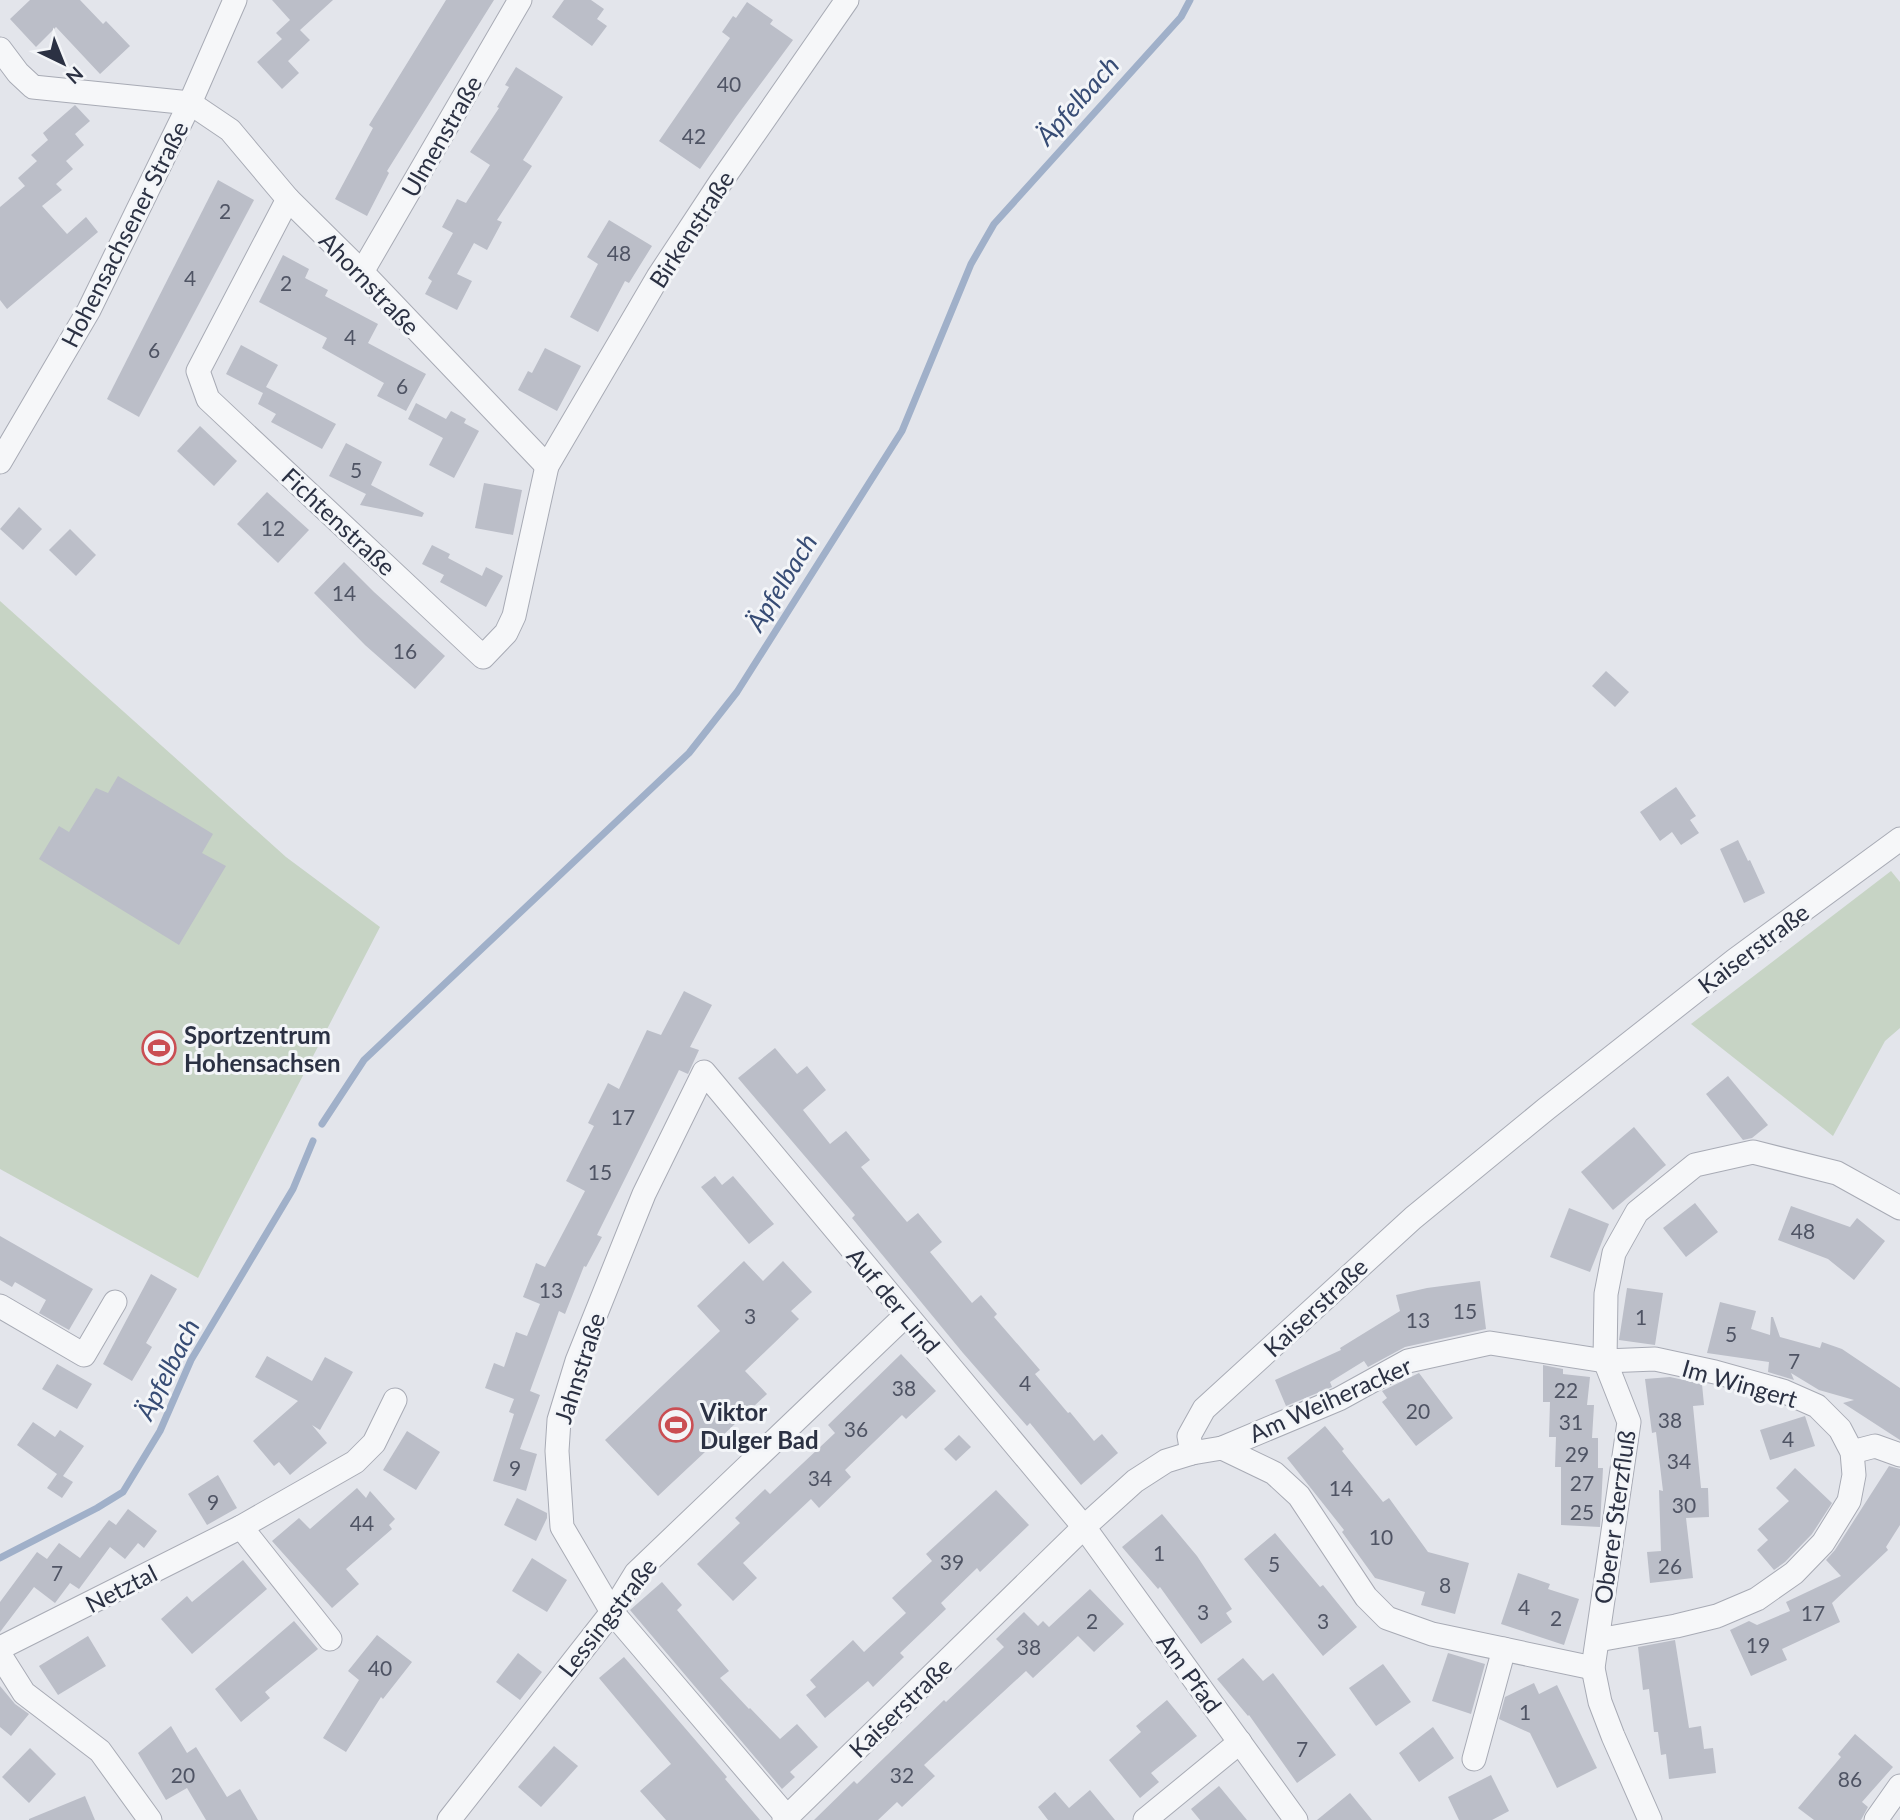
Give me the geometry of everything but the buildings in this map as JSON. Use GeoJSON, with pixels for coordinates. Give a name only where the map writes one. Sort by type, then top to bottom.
{"type":"FeatureCollection","features":[{"type":"Feature","properties":{"kind":"street","name":"Hohensachsener Straße"},"geometry":{"type":"LineString","coordinates":[[0,462],[89,310],[190,103],[235,0]]}},
{"type":"Feature","properties":{"kind":"street","name":"Ulmenstraße"},"geometry":{"type":"LineString","coordinates":[[362,272],[520,0]]}},
{"type":"Feature","properties":{"kind":"street","name":"Birkenstraße"},"geometry":{"type":"LineString","coordinates":[[547,467],[659,277],[720,183],[847,0]]}},
{"type":"Feature","properties":{"kind":"street"},"geometry":{"type":"LineString","coordinates":[[0,49],[18,73],[33,87],[190,103]]}},
{"type":"Feature","properties":{"kind":"street","name":"Ahornstraße"},"geometry":{"type":"LineString","coordinates":[[190,103],[230,130],[288,199],[362,272],[547,467]]}},
{"type":"Feature","properties":{"kind":"street","name":"Fichtenstraße"},"geometry":{"type":"LineString","coordinates":[[288,199],[198,371],[208,399],[483,657],[506,633],[514,616],[547,467]]}},
{"type":"Feature","properties":{"kind":"street","name":"Kaiserstraße"},"geometry":{"type":"LineString","coordinates":[[785,1819],[1084,1527],[1135,1481],[1166,1461],[1192,1453],[1189,1436],[1204,1409],[1413,1217],[1735,960],[1900,839]]}},
{"type":"Feature","properties":{"kind":"street","name":"Auf der Lind"},"geometry":{"type":"LineString","coordinates":[[705,1072],[1084,1527]]}},
{"type":"Feature","properties":{"kind":"street","name":"Jahnstraße"},"geometry":{"type":"LineString","coordinates":[[705,1072],[644,1194],[577,1362],[559,1420],[557,1451],[562,1527],[612,1612],[785,1819]]}},
{"type":"Feature","properties":{"kind":"street","name":"Oberer Sterzfluß"},"geometry":{"type":"LineString","coordinates":[[1650,1820],[1608,1724],[1593,1668],[1629,1422],[1605,1361],[1606,1294],[1614,1253],[1637,1212],[1695,1166],[1753,1152],[1837,1173],[1900,1208]]}},
{"type":"Feature","properties":{"kind":"street"},"geometry":{"type":"LineString","coordinates":[[0,1306],[84,1355],[115,1302]]}},
{"type":"Feature","properties":{"kind":"street","name":"Lessingstraße"},"geometry":{"type":"LineString","coordinates":[[449,1820],[612,1612],[636,1573],[906,1315]]}},
{"type":"Feature","properties":{"kind":"street","name":"Am Weiheracker"},"geometry":{"type":"LineString","coordinates":[[1192,1453],[1222,1448],[1339,1399],[1408,1361],[1490,1343],[1605,1361]]}},
{"type":"Feature","properties":{"kind":"street","name":"Im Wingert"},"geometry":{"type":"LineString","coordinates":[[1605,1361],[1655,1359],[1783,1391],[1817,1406],[1840,1429],[1853,1452]]}},
{"type":"Feature","properties":{"kind":"street","name":"Netztal"},"geometry":{"type":"LineString","coordinates":[[0,1648],[241,1527],[355,1462],[374,1443],[395,1400]]}},
{"type":"Feature","properties":{"kind":"street"},"geometry":{"type":"LineString","coordinates":[[1598,1640],[1717,1616],[1757,1599],[1810,1559],[1839,1521],[1849,1501],[1854,1475],[1853,1452],[1875,1446],[1900,1455]]}},
{"type":"Feature","properties":{"kind":"street","name":"Am Weiheracker"},"geometry":{"type":"LineString","coordinates":[[1222,1448],[1274,1473],[1299,1496],[1366,1597],[1387,1618],[1432,1634],[1593,1668]]}},
{"type":"Feature","properties":{"kind":"street"},"geometry":{"type":"LineString","coordinates":[[241,1527],[330,1639]]}},
{"type":"Feature","properties":{"kind":"street","name":"Am Pfad"},"geometry":{"type":"LineString","coordinates":[[1084,1527],[1296,1820]]}},
{"type":"Feature","properties":{"kind":"street"},"geometry":{"type":"LineString","coordinates":[[1474,1759],[1504,1649]]}},
{"type":"Feature","properties":{"kind":"street"},"geometry":{"type":"LineString","coordinates":[[0,1655],[24,1693],[100,1751],[150,1820]]}},
{"type":"Feature","properties":{"kind":"street"},"geometry":{"type":"LineString","coordinates":[[1145,1820],[1240,1742]]}},
{"type":"Feature","properties":{"kind":"street"},"geometry":{"type":"LineString","coordinates":[[1876,1820],[1897,1796]]}},
{"type":"Feature","properties":{"kind":"green space","name":"Sportzentrum Hohensachsen"},"geometry":{"type":"Polygon","coordinates":[[[0,601],[286,857],[380,927],[198,1278],[0,1169],[0,601]]]}},
{"type":"Feature","properties":{"kind":"green space"},"geometry":{"type":"Polygon","coordinates":[[[1891,871],[1900,882],[1900,1028],[1885,1041],[1833,1136],[1691,1024],[1891,871]]]}},
{"type":"Feature","properties":{"kind":"waterway","name":"Äpfelbach"},"geometry":{"type":"LineString","coordinates":[[322,1124],[364,1060],[689,753],[737,692],[902,431],[971,264],[994,224],[1181,17],[1190,0]]}},
{"type":"Feature","properties":{"kind":"waterway","name":"Äpfelbach"},"geometry":{"type":"LineString","coordinates":[[0,1558],[123,1492],[160,1431],[191,1360],[293,1189],[313,1141]]}},
{"type":"Feature","properties":{"kind":"place","name":"Sportzentrum Hohensachsen"},"geometry":{"type":"Point","coordinates":[159,1048]}},
{"type":"Feature","properties":{"kind":"place","name":"Viktor Dulger Bad"},"geometry":{"type":"Point","coordinates":[676,1425]}}]}
